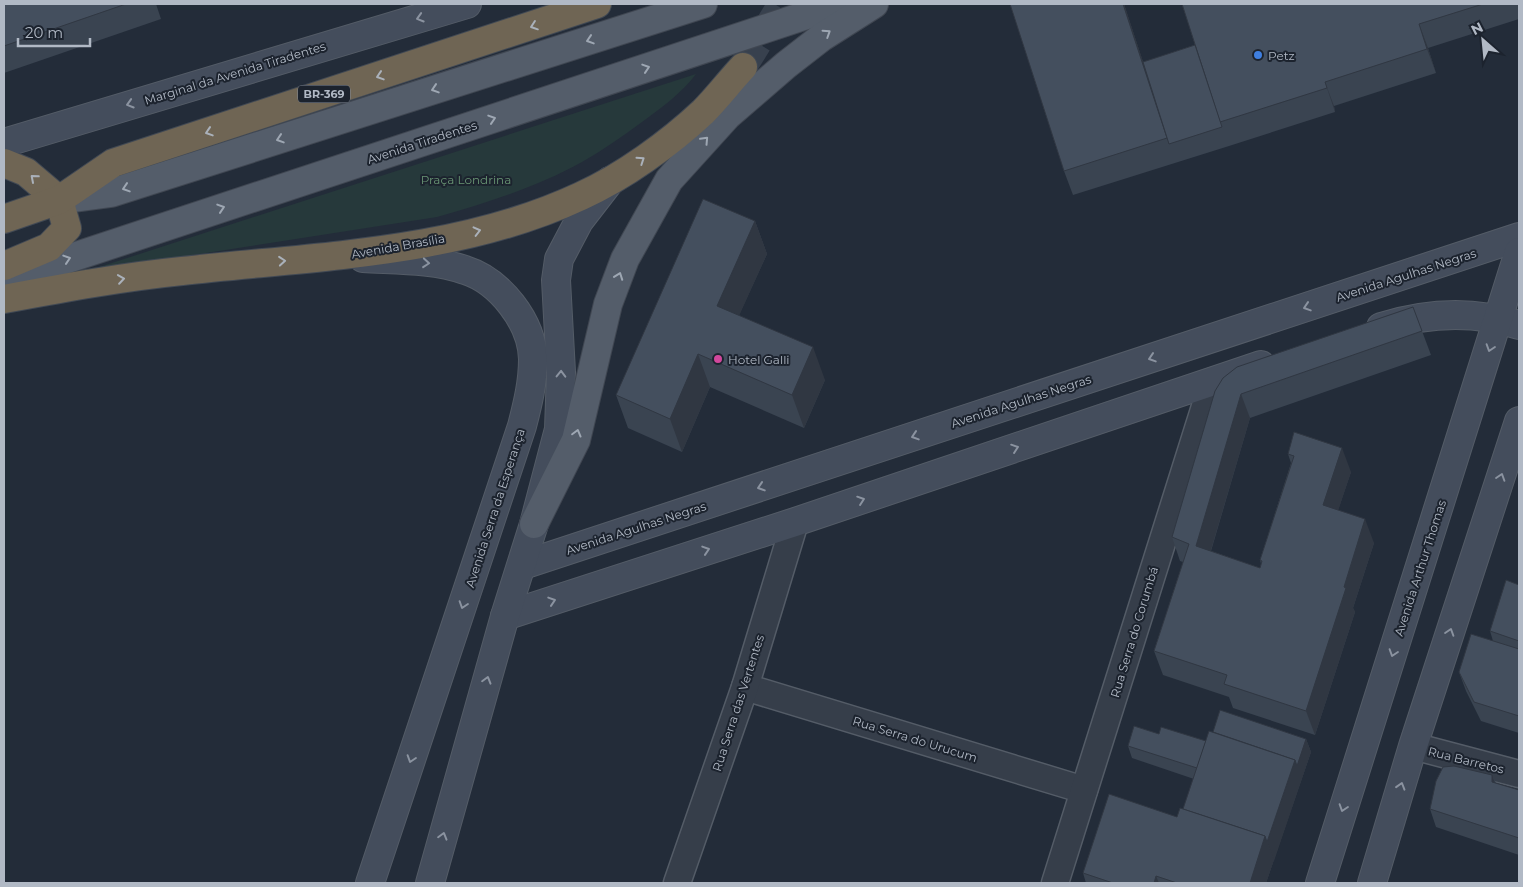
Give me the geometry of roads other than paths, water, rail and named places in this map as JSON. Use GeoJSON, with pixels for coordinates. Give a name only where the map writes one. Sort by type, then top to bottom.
{"type":"FeatureCollection","features":[{"type":"Feature","properties":{"kind":"highway","name":"BR-369"},"geometry":{"type":"LineString","coordinates":[[4,218],[59,200],[113,163],[597,4]]}},
{"type":"Feature","properties":{"kind":"highway","name":"Avenida Brasília"},"geometry":{"type":"LineString","coordinates":[[4,299],[81,285],[180,271],[343,256],[431,242],[503,224],[556,207],[610,181],[672,138],[697,117],[742,67]]}},
{"type":"Feature","properties":{"kind":"highway"},"geometry":{"type":"LineString","coordinates":[[4,163],[26,172],[59,200],[67,228],[49,247],[4,266]]}},
{"type":"Feature","properties":{"kind":"main road"},"geometry":{"type":"LineString","coordinates":[[59,200],[111,193],[703,4]]}},
{"type":"Feature","properties":{"kind":"main road","name":"Avenida Tiradentes"},"geometry":{"type":"LineString","coordinates":[[4,280],[840,4]]}},
{"type":"Feature","properties":{"kind":"main road"},"geometry":{"type":"LineString","coordinates":[[534,524],[576,440],[608,304],[625,259],[669,180],[727,116],[786,65],[822,37],[874,4]]}},
{"type":"Feature","properties":{"kind":"street","name":"Marginal da Avenida Tiradentes"},"geometry":{"type":"LineString","coordinates":[[4,143],[467,4]]}},
{"type":"Feature","properties":{"kind":"street"},"geometry":{"type":"LineString","coordinates":[[430,883],[505,616],[523,565],[558,429],[561,362],[556,280],[559,259],[579,221],[610,181]]}},
{"type":"Feature","properties":{"kind":"street","name":"Avenida Agulhas Negras"},"geometry":{"type":"LineString","coordinates":[[523,565],[1519,238]]}},
{"type":"Feature","properties":{"kind":"street","name":"Avenida Arthur Thomas"},"geometry":{"type":"LineString","coordinates":[[1320,883],[1509,322],[1519,252]]}},
{"type":"Feature","properties":{"kind":"street","name":"Avenida Serra da Esperança"},"geometry":{"type":"LineString","coordinates":[[343,256],[440,264],[465,270],[484,278],[495,286],[514,307],[524,325],[533,356],[532,390],[522,426],[370,883]]}},
{"type":"Feature","properties":{"kind":"street"},"geometry":{"type":"LineString","coordinates":[[1359,334],[1405,320],[1441,314],[1509,322]]}},
{"type":"Feature","properties":{"kind":"street"},"geometry":{"type":"LineString","coordinates":[[505,616],[795,522],[1212,380],[1286,357]]}},
{"type":"Feature","properties":{"kind":"street","name":"Rua Serra do Corumbá"},"geometry":{"type":"LineString","coordinates":[[1055,883],[1212,380]]}},
{"type":"Feature","properties":{"kind":"street"},"geometry":{"type":"LineString","coordinates":[[1372,883],[1413,746],[1519,421]]}},
{"type":"Feature","properties":{"kind":"street"},"geometry":{"type":"LineString","coordinates":[[946,426],[960,466]]}},
{"type":"Feature","properties":{"kind":"street","name":"Rua Serra das Vertentes"},"geometry":{"type":"LineString","coordinates":[[677,883],[745,687],[795,522]]}},
{"type":"Feature","properties":{"kind":"street","name":"Rua Serra do Urucum"},"geometry":{"type":"LineString","coordinates":[[745,687],[1084,790]]}},
{"type":"Feature","properties":{"kind":"street","name":"Rua Barretos"},"geometry":{"type":"LineString","coordinates":[[1413,746],[1519,774]]}},
{"type":"Feature","properties":{"kind":"tunnel"},"geometry":{"type":"LineString","coordinates":[[743,67],[782,4]]}},
{"type":"Feature","properties":{"kind":"place","name":"Petz"},"geometry":{"type":"Point","coordinates":[1258,55]}},
{"type":"Feature","properties":{"kind":"place","name":"Hotel Galli"},"geometry":{"type":"Point","coordinates":[718,359]}},
{"type":"Feature","properties":{"kind":"park label","name":"Praça Londrina"},"geometry":{"type":"Point","coordinates":[466,179]}}]}
